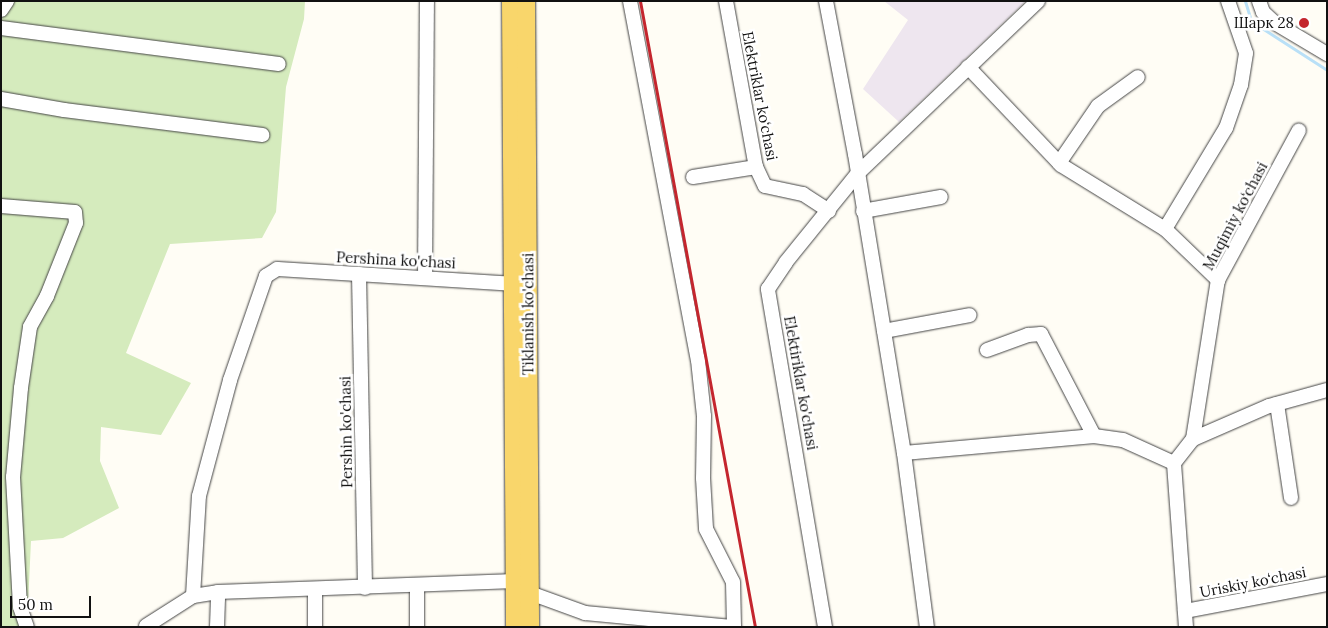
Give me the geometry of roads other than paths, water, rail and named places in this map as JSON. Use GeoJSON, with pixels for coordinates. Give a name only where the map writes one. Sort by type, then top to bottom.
{"type":"FeatureCollection","features":[{"type":"Feature","properties":{"kind":"main road"},"geometry":{"type":"LineString","coordinates":[[512,1],[515,627]]}},
{"type":"Feature","properties":{"kind":"main road","name":"Tiklanish ko'chasi"},"geometry":{"type":"LineString","coordinates":[[526,1],[530,627]]}},
{"type":"Feature","properties":{"kind":"main road"},"geometry":{"type":"LineString","coordinates":[[515,581],[530,593]]}},
{"type":"Feature","properties":{"kind":"street"},"geometry":{"type":"LineString","coordinates":[[1,10],[7,1]]}},
{"type":"Feature","properties":{"kind":"street"},"geometry":{"type":"LineString","coordinates":[[426,278],[427,1]]}},
{"type":"Feature","properties":{"kind":"street"},"geometry":{"type":"LineString","coordinates":[[530,593],[585,613],[734,627],[732,582],[706,529],[703,478],[704,416],[698,360],[630,1]]}},
{"type":"Feature","properties":{"kind":"street","name":"Elektriklar ko‘chasi"},"geometry":{"type":"LineString","coordinates":[[726,1],[756,167],[765,186],[803,194],[829,211]]}},
{"type":"Feature","properties":{"kind":"street"},"geometry":{"type":"LineString","coordinates":[[826,1],[858,173],[904,453],[927,627]]}},
{"type":"Feature","properties":{"kind":"street","name":"Elektiriklar ko'chasi"},"geometry":{"type":"LineString","coordinates":[[825,627],[768,289],[786,262],[858,173],[1038,1]]}},
{"type":"Feature","properties":{"kind":"street"},"geometry":{"type":"LineString","coordinates":[[1165,229],[1226,128],[1240,85],[1246,53],[1228,1]]}},
{"type":"Feature","properties":{"kind":"street"},"geometry":{"type":"LineString","coordinates":[[1261,7],[1275,23],[1327,54]]}},
{"type":"Feature","properties":{"kind":"street"},"geometry":{"type":"LineString","coordinates":[[1,28],[279,64]]}},
{"type":"Feature","properties":{"kind":"street"},"geometry":{"type":"LineString","coordinates":[[968,67],[1059,163],[1165,229],[1218,280]]}},
{"type":"Feature","properties":{"kind":"street"},"geometry":{"type":"LineString","coordinates":[[1059,163],[1098,106],[1138,77]]}},
{"type":"Feature","properties":{"kind":"street"},"geometry":{"type":"LineString","coordinates":[[1,98],[64,110],[262,135]]}},
{"type":"Feature","properties":{"kind":"street","name":"Muqimiy ko‘chasi"},"geometry":{"type":"LineString","coordinates":[[1193,439],[1218,280],[1299,130]]}},
{"type":"Feature","properties":{"kind":"street"},"geometry":{"type":"LineString","coordinates":[[693,177],[756,167]]}},
{"type":"Feature","properties":{"kind":"street"},"geometry":{"type":"LineString","coordinates":[[863,211],[941,197]]}},
{"type":"Feature","properties":{"kind":"street"},"geometry":{"type":"LineString","coordinates":[[1,206],[76,212],[76,223],[47,296],[30,327],[21,388],[13,477],[20,607],[27,627]]}},
{"type":"Feature","properties":{"kind":"street","name":"Pershina ko'chasi"},"geometry":{"type":"LineString","coordinates":[[192,596],[202,486],[230,380],[266,276],[277,269],[513,284]]}},
{"type":"Feature","properties":{"kind":"street","name":"Pershin ko'chasi"},"geometry":{"type":"LineString","coordinates":[[359,274],[365,588]]}},
{"type":"Feature","properties":{"kind":"street"},"geometry":{"type":"LineString","coordinates":[[884,331],[970,315]]}},
{"type":"Feature","properties":{"kind":"street"},"geometry":{"type":"LineString","coordinates":[[987,350],[1028,335],[1041,334],[1094,436]]}},
{"type":"Feature","properties":{"kind":"street","name":"Muqimiy ko‘chasi"},"geometry":{"type":"LineString","coordinates":[[1174,463],[1193,439],[1277,404],[1327,390]]}},
{"type":"Feature","properties":{"kind":"street"},"geometry":{"type":"LineString","coordinates":[[1277,404],[1291,498]]}},
{"type":"Feature","properties":{"kind":"street"},"geometry":{"type":"LineString","coordinates":[[904,453],[1094,436],[1123,440],[1174,463],[1186,627]]}},
{"type":"Feature","properties":{"kind":"street"},"geometry":{"type":"LineString","coordinates":[[146,626],[192,596],[218,592],[417,587],[515,581]]}},
{"type":"Feature","properties":{"kind":"street","name":"Uriskiy ko‘chasi"},"geometry":{"type":"LineString","coordinates":[[1184,611],[1327,584]]}},
{"type":"Feature","properties":{"kind":"street"},"geometry":{"type":"LineString","coordinates":[[417,587],[417,627]]}},
{"type":"Feature","properties":{"kind":"street"},"geometry":{"type":"LineString","coordinates":[[315,590],[315,627]]}},
{"type":"Feature","properties":{"kind":"street"},"geometry":{"type":"LineString","coordinates":[[218,592],[218,627]]}},
{"type":"Feature","properties":{"kind":"waterway"},"geometry":{"type":"LineString","coordinates":[[1245,1],[1251,21],[1327,70]]}},
{"type":"Feature","properties":{"kind":"railway"},"geometry":{"type":"LineString","coordinates":[[640,1],[755,627]]}},
{"type":"Feature","properties":{"kind":"place","name":"Шарк 28"},"geometry":{"type":"Point","coordinates":[1304,23]}}]}
